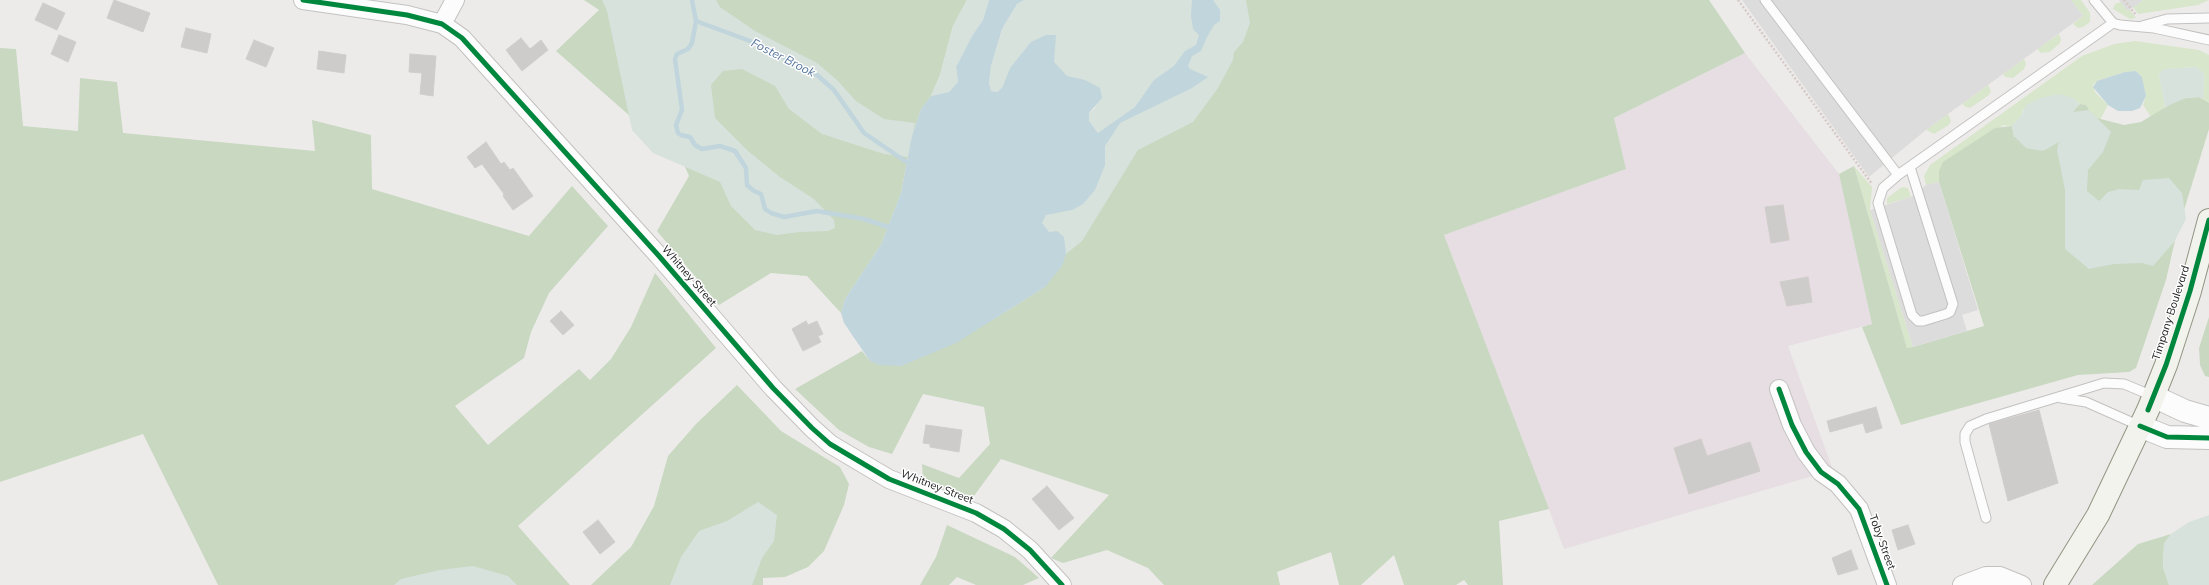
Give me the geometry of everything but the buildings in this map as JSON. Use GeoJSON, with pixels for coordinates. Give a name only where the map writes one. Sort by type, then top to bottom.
{"type":"FeatureCollection","features":[{"type":"Feature","properties":{"kind":"main road","name":"Timpany Boulevard"},"geometry":{"type":"LineString","coordinates":[[2055,585],[2098,515],[2153,396],[2190,292],[2209,220]]}},
{"type":"Feature","properties":{"kind":"street","name":"Whitney Street"},"geometry":{"type":"LineString","coordinates":[[303,0],[407,15],[442,24],[467,44],[659,256],[773,388],[812,428],[830,444],[889,479],[976,513],[1004,529],[1030,550],[1062,585]]}},
{"type":"Feature","properties":{"kind":"street"},"geometry":{"type":"LineString","coordinates":[[442,24],[455,0]]}},
{"type":"Feature","properties":{"kind":"street","name":"Toby Street"},"geometry":{"type":"LineString","coordinates":[[1778,389],[1792,425],[1806,452],[1821,472],[1838,484],[1859,509],[1887,585]]}},
{"type":"Feature","properties":{"kind":"street"},"geometry":{"type":"LineString","coordinates":[[2153,396],[2185,410],[2209,418]]}},
{"type":"Feature","properties":{"kind":"street"},"geometry":{"type":"LineString","coordinates":[[2140,426],[2168,437],[2209,438]]}},
{"type":"Feature","properties":{"kind":"street"},"geometry":{"type":"LineString","coordinates":[[1962,585],[1986,576],[2000,576],[2022,585]]}},
{"type":"Feature","properties":{"kind":"lane"},"geometry":{"type":"LineString","coordinates":[[1765,0],[1898,175]]}},
{"type":"Feature","properties":{"kind":"lane"},"geometry":{"type":"LineString","coordinates":[[2094,0],[2113,23],[2120,26],[2140,26],[2209,40]]}},
{"type":"Feature","properties":{"kind":"lane"},"geometry":{"type":"LineString","coordinates":[[2140,26],[2150,22],[2167,19],[2209,18]]}},
{"type":"Feature","properties":{"kind":"lane"},"geometry":{"type":"LineString","coordinates":[[1910,167],[1953,304],[1950,312],[1922,321],[1918,321],[1912,316],[1878,203],[1883,188],[1898,175],[2113,23]]}},
{"type":"Feature","properties":{"kind":"lane"},"geometry":{"type":"LineString","coordinates":[[1986,518],[1965,442],[1966,434],[1970,426],[1986,418],[2081,389],[2115,382],[2132,386],[2153,396]]}},
{"type":"Feature","properties":{"kind":"lane"},"geometry":{"type":"LineString","coordinates":[[2054,398],[2075,399],[2086,402],[2140,426]]}},
{"type":"Feature","properties":{"kind":"path"},"geometry":{"type":"LineString","coordinates":[[1738,0],[1872,184]]}},
{"type":"Feature","properties":{"kind":"shaded area"},"geometry":{"type":"Polygon","coordinates":[[[602,0],[716,0],[720,7],[755,31],[817,63],[837,80],[856,101],[884,119],[915,123],[908,157],[884,154],[822,134],[789,109],[775,86],[742,69],[723,71],[711,85],[715,118],[748,151],[780,177],[814,199],[834,220],[835,228],[828,231],[799,232],[777,235],[755,230],[731,206],[720,182],[653,153],[632,130],[607,11],[602,0]]]}},
{"type":"Feature","properties":{"kind":"shaded area"},"geometry":{"type":"Polygon","coordinates":[[[967,0],[989,0],[983,20],[972,36],[956,67],[958,82],[949,92],[931,96],[940,75],[953,26],[967,0]]]}},
{"type":"Feature","properties":{"kind":"shaded area"},"geometry":{"type":"Polygon","coordinates":[[[1024,0],[1246,0],[1250,23],[1243,42],[1234,52],[1233,60],[1218,88],[1193,122],[1138,150],[1082,241],[1066,254],[1037,230],[1030,197],[1098,133],[1089,121],[1089,113],[1096,107],[1010,68],[1002,88],[997,92],[991,91],[989,83],[991,66],[1002,29],[1017,4],[1024,0]]]}},
{"type":"Feature","properties":{"kind":"shaded area"},"geometry":{"type":"Polygon","coordinates":[[[1742,0],[2071,0],[2083,16],[1926,130],[1869,177],[1742,0]]]}},
{"type":"Feature","properties":{"kind":"shaded area"},"geometry":{"type":"Polygon","coordinates":[[[2119,0],[2143,0],[2128,11],[2119,0]]]}},
{"type":"Feature","properties":{"kind":"shaded area"},"geometry":{"type":"Polygon","coordinates":[[[1745,53],[1839,174],[1872,324],[1788,346],[1833,470],[1564,549],[1444,235],[1626,169],[1614,118],[1745,53]]]}},
{"type":"Feature","properties":{"kind":"shaded area"},"geometry":{"type":"Polygon","coordinates":[[[2196,67],[2204,74],[2203,99],[2199,97],[2186,98],[2165,107],[2159,75],[2161,71],[2165,69],[2196,67]]]}},
{"type":"Feature","properties":{"kind":"shaded area"},"geometry":{"type":"Polygon","coordinates":[[[2060,94],[2073,98],[2080,104],[2073,112],[2089,110],[2111,132],[2103,152],[2088,170],[2087,191],[2099,201],[2108,192],[2119,189],[2139,190],[2143,180],[2169,178],[2182,193],[2186,219],[2174,242],[2153,266],[2142,263],[2114,264],[2089,269],[2065,249],[2065,190],[2057,150],[2059,142],[2043,151],[2026,148],[2014,136],[2012,126],[2021,116],[2026,105],[2043,97],[2060,94]]]}},
{"type":"Feature","properties":{"kind":"shaded area"},"geometry":{"type":"Polygon","coordinates":[[[1939,182],[1978,310],[1962,315],[1967,331],[1913,347],[1870,210],[1911,197],[1926,185],[1939,182]]]}},
{"type":"Feature","properties":{"kind":"shaded area"},"geometry":{"type":"Polygon","coordinates":[[[758,502],[777,515],[774,541],[762,558],[752,585],[670,585],[681,557],[699,531],[727,521],[758,502]]]}},
{"type":"Feature","properties":{"kind":"shaded area"},"geometry":{"type":"Polygon","coordinates":[[[2209,515],[2209,585],[2169,585],[2163,567],[2164,544],[2171,534],[2189,522],[2209,515]]]}},
{"type":"Feature","properties":{"kind":"shaded area"},"geometry":{"type":"Polygon","coordinates":[[[473,566],[508,576],[517,585],[394,585],[401,579],[440,570],[473,566]]]}},
{"type":"Feature","properties":{"kind":"green space"},"geometry":{"type":"Polygon","coordinates":[[[584,0],[967,0],[953,26],[940,75],[931,96],[921,109],[912,136],[901,193],[882,243],[845,299],[841,313],[807,276],[771,273],[719,305],[657,231],[689,176],[676,146],[639,124],[556,51],[599,10],[584,0]]]}},
{"type":"Feature","properties":{"kind":"green space"},"geometry":{"type":"Polygon","coordinates":[[[1245,0],[1709,0],[1745,53],[1614,118],[1626,169],[1444,235],[1549,509],[1499,521],[1503,585],[1468,585],[1464,580],[1456,585],[1404,585],[1394,555],[1361,585],[1339,585],[1331,552],[1277,572],[1280,585],[1164,585],[1148,568],[1107,550],[1063,563],[1051,558],[1109,495],[1001,459],[971,500],[923,480],[922,464],[959,478],[990,444],[984,407],[923,394],[892,454],[869,447],[839,430],[795,389],[862,351],[870,361],[901,366],[994,319],[1045,287],[1064,237],[1245,0]]]}},
{"type":"Feature","properties":{"kind":"green space"},"geometry":{"type":"Polygon","coordinates":[[[2071,0],[2081,0],[2090,13],[2090,22],[2083,27],[2078,28],[2073,24],[2083,16],[2071,0]]]}},
{"type":"Feature","properties":{"kind":"green space"},"geometry":{"type":"Polygon","coordinates":[[[2143,0],[2209,0],[2198,5],[2138,14],[2133,7],[2143,0]]]}},
{"type":"Feature","properties":{"kind":"green space"},"geometry":{"type":"Polygon","coordinates":[[[2121,2],[2136,18],[2130,19],[2113,9],[2115,4],[2121,2]]]}},
{"type":"Feature","properties":{"kind":"green space"},"geometry":{"type":"Polygon","coordinates":[[[2059,34],[2061,39],[2060,43],[2050,52],[2041,53],[2037,49],[2059,34]]]}},
{"type":"Feature","properties":{"kind":"green space"},"geometry":{"type":"Polygon","coordinates":[[[2135,41],[2199,50],[2209,55],[2209,103],[2203,99],[2204,74],[2196,67],[2165,69],[2159,75],[2165,107],[2151,117],[2143,105],[2146,96],[2142,77],[2136,71],[2125,72],[2097,81],[2093,85],[2095,92],[2108,105],[2100,120],[2092,117],[2086,105],[2080,104],[2073,98],[2023,110],[2021,116],[2012,126],[2003,125],[1939,171],[1939,182],[1926,185],[1924,176],[1930,165],[2082,56],[2114,44],[2135,41]]]}},
{"type":"Feature","properties":{"kind":"green space"},"geometry":{"type":"Polygon","coordinates":[[[0,48],[16,49],[23,126],[78,131],[80,78],[117,82],[123,133],[315,151],[312,120],[371,135],[372,189],[529,236],[572,186],[608,226],[549,293],[531,332],[524,358],[455,406],[488,445],[579,369],[590,380],[611,359],[631,327],[655,273],[716,348],[518,526],[570,585],[218,585],[143,434],[0,482],[0,48]]]}},
{"type":"Feature","properties":{"kind":"green space"},"geometry":{"type":"Polygon","coordinates":[[[2024,59],[2026,64],[2024,69],[2013,78],[2005,77],[2003,74],[2024,59]]]}},
{"type":"Feature","properties":{"kind":"green space"},"geometry":{"type":"Polygon","coordinates":[[[1988,85],[1991,91],[1989,95],[1970,108],[1962,104],[1988,85]]]}},
{"type":"Feature","properties":{"kind":"green space"},"geometry":{"type":"Polygon","coordinates":[[[2199,97],[2209,103],[2209,129],[2176,236],[2166,280],[2136,368],[2129,372],[2078,375],[1901,425],[1862,327],[1872,324],[1839,174],[1854,166],[1907,348],[1913,347],[1984,326],[1939,182],[1939,171],[1943,162],[1995,128],[2012,126],[2014,137],[2069,123],[2074,109],[2080,104],[2086,105],[2093,117],[2124,125],[2141,122],[2174,102],[2186,98],[2199,97]]]}},
{"type":"Feature","properties":{"kind":"green space"},"geometry":{"type":"Polygon","coordinates":[[[1948,114],[1951,121],[1949,125],[1934,134],[1926,130],[1948,114]]]}},
{"type":"Feature","properties":{"kind":"green space"},"geometry":{"type":"Polygon","coordinates":[[[1854,166],[1872,187],[1870,210],[1913,347],[1907,348],[1854,166]]]}},
{"type":"Feature","properties":{"kind":"green space"},"geometry":{"type":"Polygon","coordinates":[[[1902,187],[1908,188],[1911,197],[1887,204],[1887,198],[1902,187]]]}},
{"type":"Feature","properties":{"kind":"green space"},"geometry":{"type":"Polygon","coordinates":[[[2209,317],[2209,377],[2205,376],[2200,365],[2199,348],[2209,317]]]}},
{"type":"Feature","properties":{"kind":"green space"},"geometry":{"type":"Polygon","coordinates":[[[737,385],[781,431],[840,467],[849,484],[844,505],[824,551],[808,567],[785,577],[763,578],[763,585],[591,585],[631,547],[654,506],[668,456],[696,424],[737,385]]]}},
{"type":"Feature","properties":{"kind":"green space"},"geometry":{"type":"Polygon","coordinates":[[[947,525],[1015,557],[1039,578],[1023,585],[976,585],[957,577],[949,585],[920,585],[936,557],[947,525]]]}},
{"type":"Feature","properties":{"kind":"green space"},"geometry":{"type":"Polygon","coordinates":[[[2171,534],[2164,544],[2163,567],[2169,585],[2092,585],[2138,544],[2171,534]]]}},
{"type":"Feature","properties":{"kind":"water"},"geometry":{"type":"Polygon","coordinates":[[[989,0],[1024,0],[1017,4],[1002,29],[991,66],[989,83],[991,91],[997,92],[1002,88],[1010,68],[1031,42],[1046,35],[1056,35],[1054,62],[1067,76],[1085,80],[1100,88],[1102,98],[1089,113],[1089,121],[1098,133],[1135,107],[1154,80],[1174,66],[1185,51],[1196,45],[1199,35],[1193,29],[1191,16],[1192,0],[1213,0],[1220,10],[1220,21],[1214,25],[1201,51],[1192,56],[1188,66],[1190,69],[1208,77],[1192,88],[1120,123],[1105,146],[1105,165],[1095,190],[1083,204],[1072,210],[1046,215],[1042,223],[1049,232],[1057,231],[1064,237],[1066,254],[1062,266],[1045,287],[956,343],[901,366],[880,365],[870,361],[844,323],[841,313],[845,299],[882,243],[901,193],[912,136],[921,109],[931,96],[949,92],[958,82],[956,67],[972,36],[983,20],[989,0]]]}},
{"type":"Feature","properties":{"kind":"water"},"geometry":{"type":"Polygon","coordinates":[[[2136,71],[2142,77],[2146,96],[2140,108],[2132,111],[2118,111],[2108,105],[2093,87],[2097,81],[2125,72],[2136,71]]]}},
{"type":"Feature","properties":{"kind":"waterway","name":"Foster Brook"},"geometry":{"type":"LineString","coordinates":[[692,0],[696,21],[758,44],[817,75],[834,90],[864,133],[911,165]]}},
{"type":"Feature","properties":{"kind":"waterway"},"geometry":{"type":"LineString","coordinates":[[696,21],[692,43],[688,49],[677,54],[675,59],[682,110],[676,125],[678,133],[690,137],[695,145],[702,149],[720,146],[735,151],[746,168],[747,185],[754,191],[761,194],[765,209],[771,213],[784,217],[817,211],[864,219],[888,227]]}},
{"type":"Feature","properties":{"kind":"cycle path"},"geometry":{"type":"LineString","coordinates":[[303,0],[407,15],[442,24],[462,38],[659,256],[773,388],[812,428],[830,444],[889,479],[976,513],[1004,529],[1030,550],[1062,585]]}},
{"type":"Feature","properties":{"kind":"cycle path"},"geometry":{"type":"LineString","coordinates":[[2148,410],[2166,365],[2190,291],[2209,220]]}},
{"type":"Feature","properties":{"kind":"cycle path"},"geometry":{"type":"LineString","coordinates":[[1779,389],[1792,425],[1806,452],[1821,472],[1838,484],[1859,509],[1887,585]]}},
{"type":"Feature","properties":{"kind":"cycle path"},"geometry":{"type":"LineString","coordinates":[[2140,426],[2167,437],[2209,438]]}}]}
